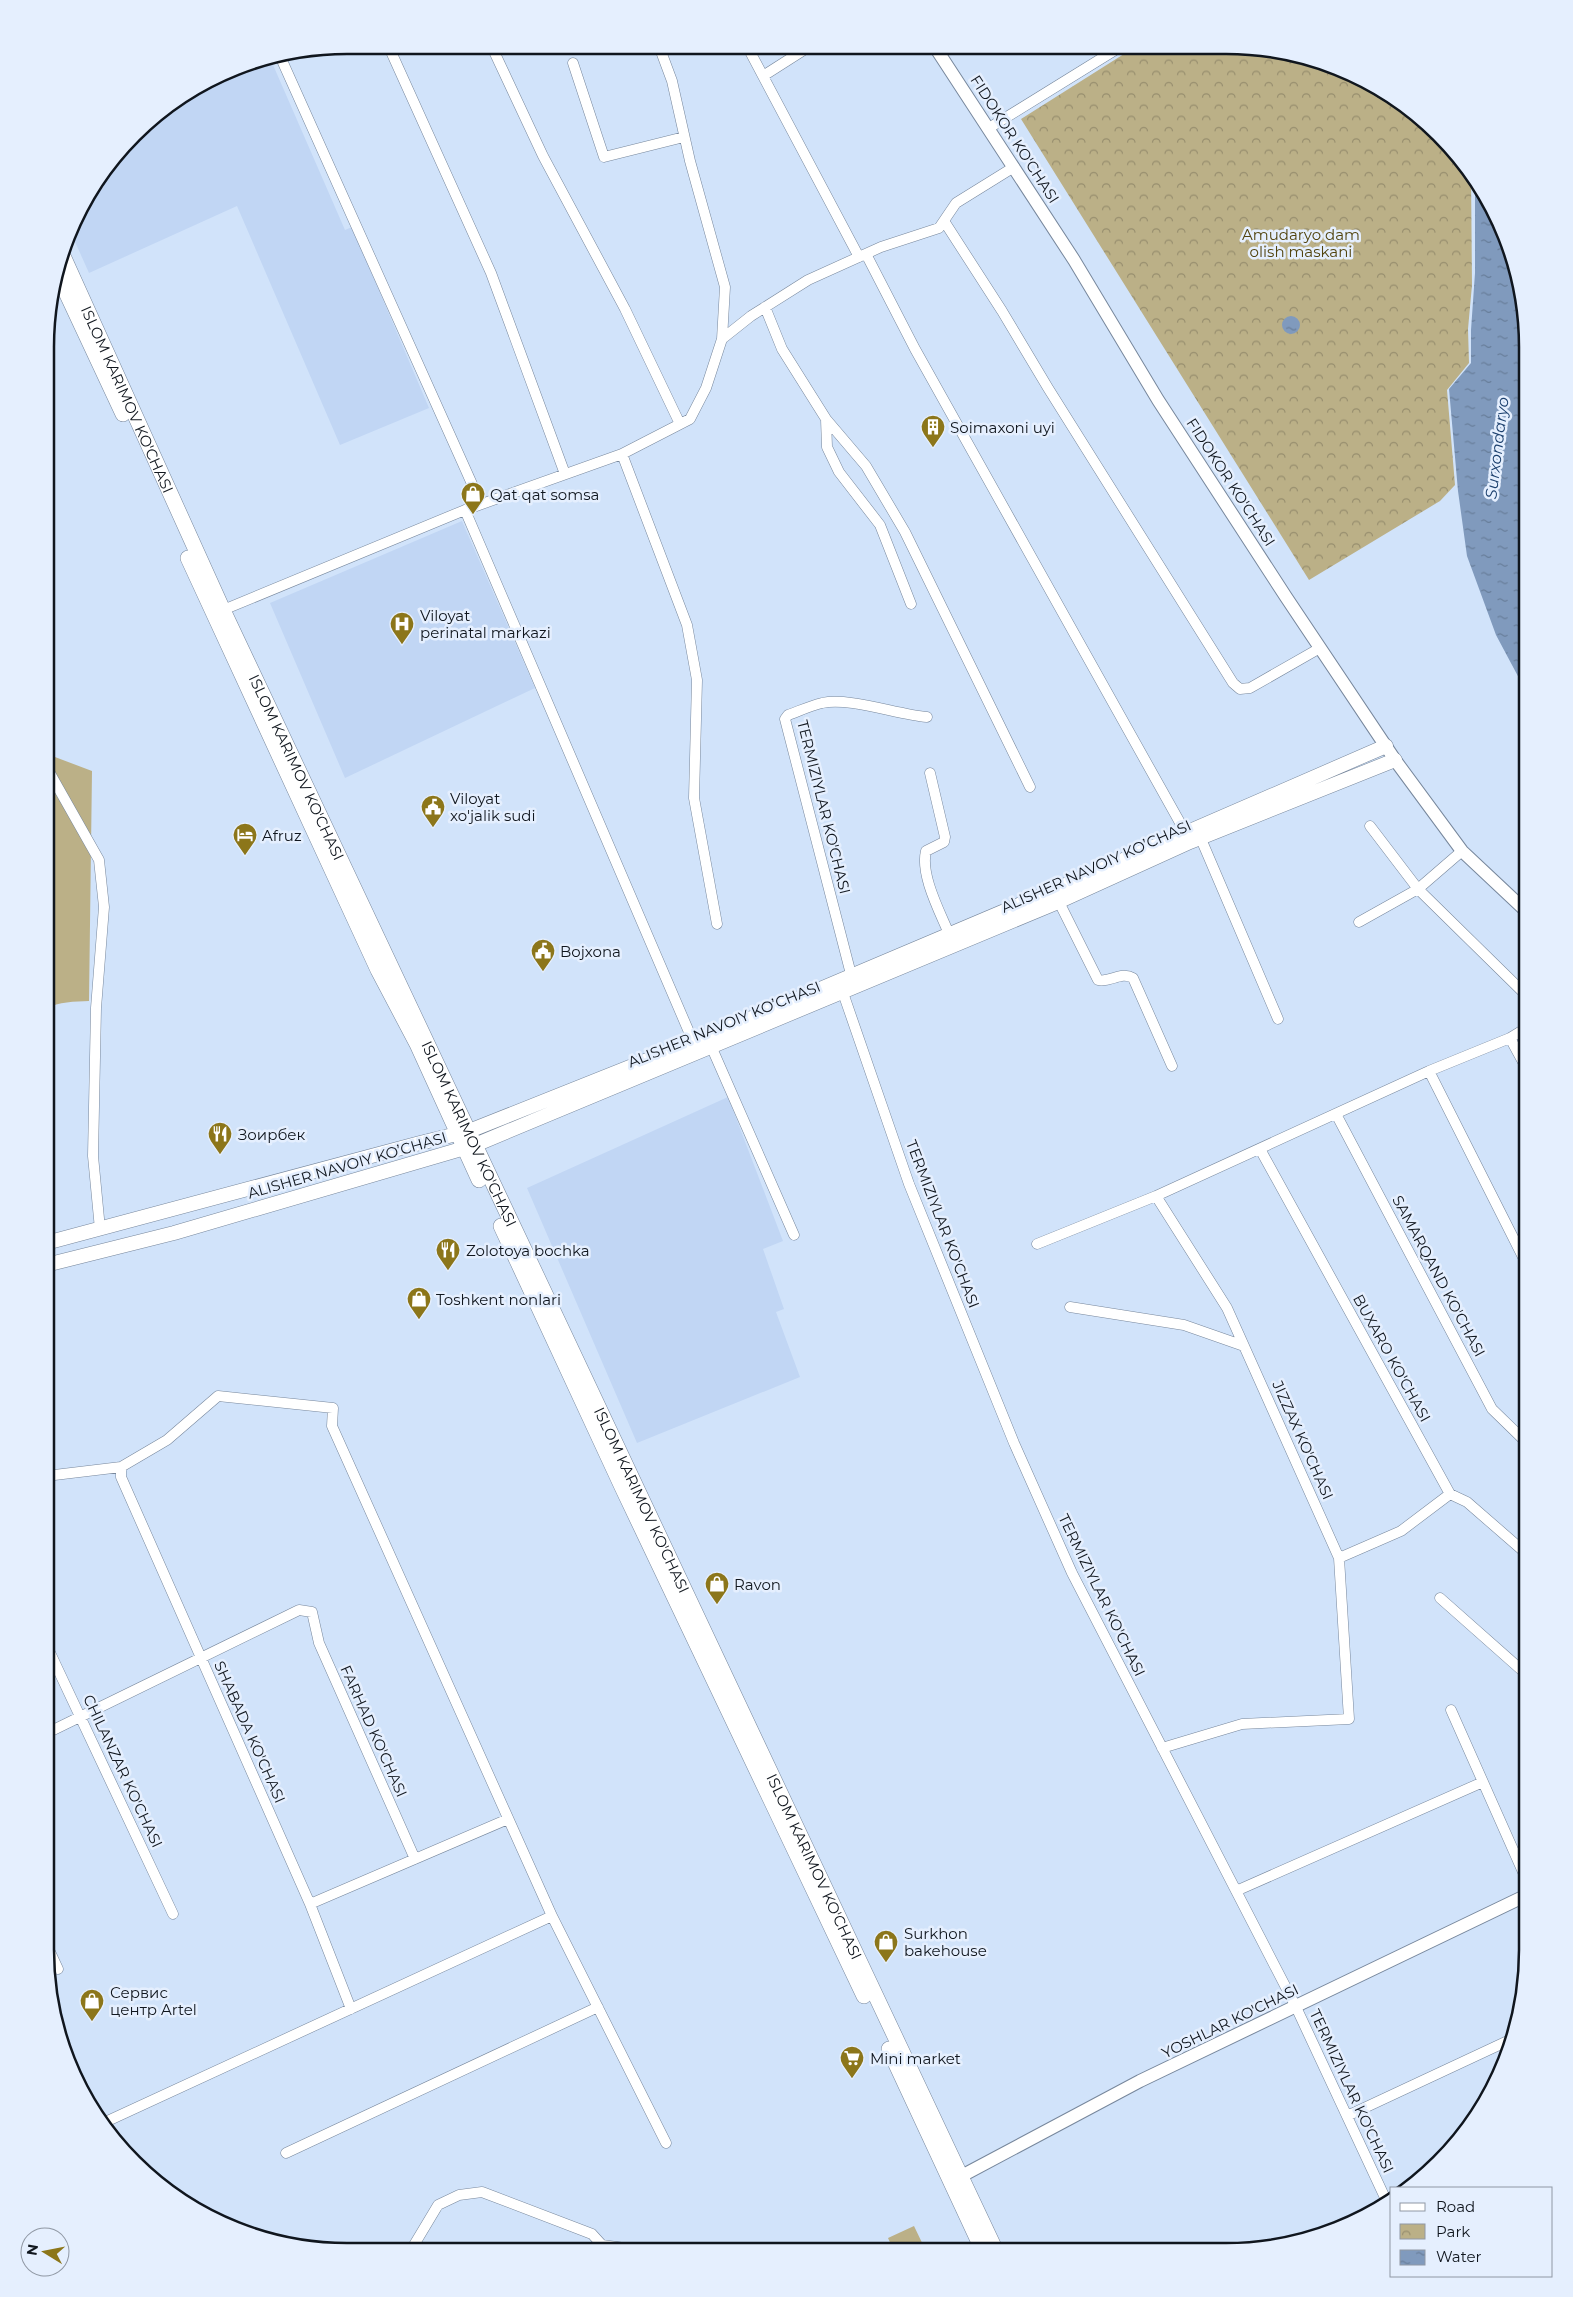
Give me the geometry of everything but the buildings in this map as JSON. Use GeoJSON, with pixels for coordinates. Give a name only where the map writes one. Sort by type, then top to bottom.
{"type":"FeatureCollection","features":[{"type":"Feature","properties":{"kind":"main road","name":"ISLOM KARIMOV KO'CHASI"},"geometry":{"type":"LineString","coordinates":[[66,263],[622,1487],[874,2017],[954,2179],[991,2243]]}},
{"type":"Feature","properties":{"kind":"main road","name":"ISLOM KARIMOV KO'CHASI"},"geometry":{"type":"LineString","coordinates":[[61,282],[378,970],[466,1140]]}},
{"type":"Feature","properties":{"kind":"main road","name":"ALISHER NAVOIY KO’CHASI"},"geometry":{"type":"LineString","coordinates":[[54,1263],[174,1233],[466,1140],[695,1046],[736,1025],[847,983],[1056,896],[1386,746]]}},
{"type":"Feature","properties":{"kind":"main road","name":"ALISHER NAVOIY KO’CHASI"},"geometry":{"type":"LineString","coordinates":[[1193,835],[1395,760]]}},
{"type":"Feature","properties":{"kind":"main road","name":"ALISHER NAVOIY KO’CHASI"},"geometry":{"type":"LineString","coordinates":[[695,1046],[711,1046],[948,934],[1056,896]]}},
{"type":"Feature","properties":{"kind":"main road","name":"ALISHER NAVOIY KO’CHASI"},"geometry":{"type":"LineString","coordinates":[[54,1241],[420,1142],[466,1140]]}},
{"type":"Feature","properties":{"kind":"main road"},"geometry":{"type":"LineString","coordinates":[[83,1233],[88,1254]]}},
{"type":"Feature","properties":{"kind":"main road","name":"ISLOM KARIMOV KO'CHASI"},"geometry":{"type":"LineString","coordinates":[[954,2179],[980,2243]]}},
{"type":"Feature","properties":{"kind":"street"},"geometry":{"type":"LineString","coordinates":[[392,54],[491,273],[565,474]]}},
{"type":"Feature","properties":{"kind":"street"},"geometry":{"type":"LineString","coordinates":[[495,54],[543,156],[625,309],[680,424]]}},
{"type":"Feature","properties":{"kind":"street"},"geometry":{"type":"LineString","coordinates":[[223,610],[465,510],[622,454],[690,418],[706,388],[722,339],[725,287],[684,138],[672,81],[662,54]]}},
{"type":"Feature","properties":{"kind":"street"},"geometry":{"type":"LineString","coordinates":[[751,54],[915,349],[1193,835],[1278,1019]]}},
{"type":"Feature","properties":{"kind":"street"},"geometry":{"type":"LineString","coordinates":[[763,76],[797,54]]}},
{"type":"Feature","properties":{"kind":"street","name":"FIDOKOR KO'CHASI"},"geometry":{"type":"LineString","coordinates":[[940,54],[1074,260],[1158,400],[1395,760],[1462,851],[1519,905]]}},
{"type":"Feature","properties":{"kind":"street"},"geometry":{"type":"LineString","coordinates":[[989,128],[1109,54]]}},
{"type":"Feature","properties":{"kind":"street"},"geometry":{"type":"LineString","coordinates":[[282,61],[481,504]]}},
{"type":"Feature","properties":{"kind":"street"},"geometry":{"type":"LineString","coordinates":[[573,63],[604,157],[684,138]]}},
{"type":"Feature","properties":{"kind":"street"},"geometry":{"type":"LineString","coordinates":[[722,339],[765,307],[808,280],[862,255],[939,228],[956,203],[1014,167]]}},
{"type":"Feature","properties":{"kind":"street"},"geometry":{"type":"LineString","coordinates":[[944,221],[1232,683],[1240,689],[1250,688],[1320,648]]}},
{"type":"Feature","properties":{"kind":"street"},"geometry":{"type":"LineString","coordinates":[[765,307],[782,349],[826,420],[866,466],[905,532],[1030,787]]}},
{"type":"Feature","properties":{"kind":"street"},"geometry":{"type":"LineString","coordinates":[[826,420],[826,447],[839,472],[880,525],[911,604]]}},
{"type":"Feature","properties":{"kind":"street"},"geometry":{"type":"LineString","coordinates":[[622,454],[687,625],[697,680],[694,798],[717,924]]}},
{"type":"Feature","properties":{"kind":"street"},"geometry":{"type":"LineString","coordinates":[[465,510],[695,1046]]}},
{"type":"Feature","properties":{"kind":"street","name":"TERMIZIYLAR KO'CHASI"},"geometry":{"type":"LineString","coordinates":[[927,717],[887,711],[861,704],[823,702],[788,714],[785,719],[847,983],[909,1184],[1014,1442],[1072,1573],[1296,2007],[1385,2197]]}},
{"type":"Feature","properties":{"kind":"street"},"geometry":{"type":"LineString","coordinates":[[930,773],[945,837],[944,842],[926,851],[924,860],[925,871],[948,934]]}},
{"type":"Feature","properties":{"kind":"street"},"geometry":{"type":"LineString","coordinates":[[54,781],[98,860],[104,907],[96,1008],[93,1156],[100,1229]]}},
{"type":"Feature","properties":{"kind":"street"},"geometry":{"type":"LineString","coordinates":[[1370,826],[1418,889],[1519,987]]}},
{"type":"Feature","properties":{"kind":"street"},"geometry":{"type":"LineString","coordinates":[[1360,922],[1418,889],[1462,851]]}},
{"type":"Feature","properties":{"kind":"street"},"geometry":{"type":"LineString","coordinates":[[1056,896],[1098,980],[1103,981],[1123,975],[1133,978],[1172,1066]]}},
{"type":"Feature","properties":{"kind":"street"},"geometry":{"type":"LineString","coordinates":[[1036,1244],[1156,1196],[1429,1071],[1510,1038],[1519,1032]]}},
{"type":"Feature","properties":{"kind":"street"},"geometry":{"type":"LineString","coordinates":[[1510,1038],[1519,1055]]}},
{"type":"Feature","properties":{"kind":"street"},"geometry":{"type":"LineString","coordinates":[[711,1046],[794,1235]]}},
{"type":"Feature","properties":{"kind":"street"},"geometry":{"type":"LineString","coordinates":[[1429,1071],[1519,1249]]}},
{"type":"Feature","properties":{"kind":"street","name":"SAMARQAND KO'CHASI"},"geometry":{"type":"LineString","coordinates":[[1336,1114],[1492,1409],[1519,1435]]}},
{"type":"Feature","properties":{"kind":"street","name":"BUXARO KO'CHASI"},"geometry":{"type":"LineString","coordinates":[[1260,1149],[1450,1494]]}},
{"type":"Feature","properties":{"kind":"street","name":"JIZZAX KO'CHASI"},"geometry":{"type":"LineString","coordinates":[[1156,1196],[1227,1308],[1340,1558],[1349,1719],[1242,1724],[1162,1748]]}},
{"type":"Feature","properties":{"kind":"street"},"geometry":{"type":"LineString","coordinates":[[1070,1307],[1184,1325],[1244,1346]]}},
{"type":"Feature","properties":{"kind":"street"},"geometry":{"type":"LineString","coordinates":[[54,1475],[121,1467],[167,1440],[218,1396],[333,1408],[332,1426],[508,1819],[552,1916],[666,2143]]}},
{"type":"Feature","properties":{"kind":"street","name":"SHABADA KO'CHASI"},"geometry":{"type":"LineString","coordinates":[[121,1467],[121,1477],[310,1904],[351,2009]]}},
{"type":"Feature","properties":{"kind":"street"},"geometry":{"type":"LineString","coordinates":[[1340,1558],[1401,1531],[1450,1494],[1467,1502],[1519,1547]]}},
{"type":"Feature","properties":{"kind":"street"},"geometry":{"type":"LineString","coordinates":[[1440,1598],[1519,1667]]}},
{"type":"Feature","properties":{"kind":"street","name":"FARHAD KO'CHASI"},"geometry":{"type":"LineString","coordinates":[[201,1658],[299,1610],[312,1612],[319,1643],[415,1859]]}},
{"type":"Feature","properties":{"kind":"street"},"geometry":{"type":"LineString","coordinates":[[54,1729],[201,1658]]}},
{"type":"Feature","properties":{"kind":"street","name":"CHILANZAR KO'CHASI"},"geometry":{"type":"LineString","coordinates":[[54,1659],[172,1914]]}},
{"type":"Feature","properties":{"kind":"street"},"geometry":{"type":"LineString","coordinates":[[1451,1710],[1519,1863]]}},
{"type":"Feature","properties":{"kind":"street"},"geometry":{"type":"LineString","coordinates":[[1236,1890],[1483,1782]]}},
{"type":"Feature","properties":{"kind":"street"},"geometry":{"type":"LineString","coordinates":[[310,1904],[508,1819]]}},
{"type":"Feature","properties":{"kind":"street","name":"YOSHLAR KO'CHASI"},"geometry":{"type":"LineString","coordinates":[[954,2179],[1140,2081],[1519,1899]]}},
{"type":"Feature","properties":{"kind":"street"},"geometry":{"type":"LineString","coordinates":[[108,2121],[552,1916]]}},
{"type":"Feature","properties":{"kind":"street"},"geometry":{"type":"LineString","coordinates":[[54,1960],[58,1969]]}},
{"type":"Feature","properties":{"kind":"street"},"geometry":{"type":"LineString","coordinates":[[286,2153],[598,2007]]}},
{"type":"Feature","properties":{"kind":"street"},"geometry":{"type":"LineString","coordinates":[[1347,2116],[1504,2042]]}},
{"type":"Feature","properties":{"kind":"street"},"geometry":{"type":"LineString","coordinates":[[415,2243],[438,2205],[459,2195],[482,2192],[592,2234],[598,2243]]}},
{"type":"Feature","properties":{"kind":"shaded area"},"geometry":{"type":"Polygon","coordinates":[[[272,64],[345,230],[352,227],[429,408],[340,445],[237,206],[89,273],[74,240],[93,200],[114,168],[126,154],[168,114],[200,93],[235,76],[272,64]]]}},
{"type":"Feature","properties":{"kind":"shaded area","name":"Viloyat perinatal markazi"},"geometry":{"type":"Polygon","coordinates":[[[462,521],[535,688],[345,778],[270,603],[462,521]]]}},
{"type":"Feature","properties":{"kind":"shaded area"},"geometry":{"type":"Polygon","coordinates":[[[728,1097],[783,1241],[763,1249],[784,1309],[776,1312],[800,1377],[637,1443],[527,1188],[728,1097]]]}},
{"type":"Feature","properties":{"kind":"green space","name":"Amudaryo dam olish maskani"},"geometry":{"type":"Polygon","coordinates":[[[1124,54],[1245,54],[1283,59],[1320,69],[1356,84],[1405,114],[1447,154],[1471,186],[1472,285],[1468,329],[1469,363],[1447,390],[1455,485],[1440,501],[1309,580],[1021,119],[1124,54]]]}},
{"type":"Feature","properties":{"kind":"green space"},"geometry":{"type":"Polygon","coordinates":[[[54,757],[92,771],[89,1001],[54,1005],[54,757]]]}},
{"type":"Feature","properties":{"kind":"green space"},"geometry":{"type":"Polygon","coordinates":[[[914,2226],[922,2243],[890,2243],[888,2238],[914,2226]]]}},
{"type":"Feature","properties":{"kind":"water","name":"Surxondaryo"},"geometry":{"type":"Polygon","coordinates":[[[1475,192],[1489,217],[1504,253],[1514,290],[1519,328],[1519,678],[1496,635],[1467,556],[1458,491],[1449,389],[1471,363],[1475,273],[1475,192]]]}},
{"type":"Feature","properties":{"kind":"water"},"geometry":{"type":"Polygon","coordinates":[[[1291,316],[1297,319],[1300,325],[1297,331],[1291,334],[1285,331],[1282,325],[1285,319],[1291,316]]]}},
{"type":"Feature","properties":{"kind":"place","name":"Soimaxoni uyi"},"geometry":{"type":"Point","coordinates":[933,448]}},
{"type":"Feature","properties":{"kind":"place","name":"Qat qat somsa"},"geometry":{"type":"Point","coordinates":[473,515]}},
{"type":"Feature","properties":{"kind":"place","name":"Viloyat perinatal markazi"},"geometry":{"type":"Point","coordinates":[402,645]}},
{"type":"Feature","properties":{"kind":"place","name":"Viloyat xo'jalik sudi"},"geometry":{"type":"Point","coordinates":[433,828]}},
{"type":"Feature","properties":{"kind":"place","name":"Afruz"},"geometry":{"type":"Point","coordinates":[245,856]}},
{"type":"Feature","properties":{"kind":"place","name":"Bojxona"},"geometry":{"type":"Point","coordinates":[543,972]}},
{"type":"Feature","properties":{"kind":"place","name":"Зоирбек"},"geometry":{"type":"Point","coordinates":[220,1155]}},
{"type":"Feature","properties":{"kind":"place","name":"Zolotoya bochka"},"geometry":{"type":"Point","coordinates":[448,1271]}},
{"type":"Feature","properties":{"kind":"place","name":"Toshkent nonlari"},"geometry":{"type":"Point","coordinates":[419,1320]}},
{"type":"Feature","properties":{"kind":"place","name":"Ravon"},"geometry":{"type":"Point","coordinates":[717,1605]}},
{"type":"Feature","properties":{"kind":"place","name":"Surkhon bakehouse"},"geometry":{"type":"Point","coordinates":[886,1963]}},
{"type":"Feature","properties":{"kind":"place","name":"Сервис центр Artel"},"geometry":{"type":"Point","coordinates":[92,2022]}},
{"type":"Feature","properties":{"kind":"place","name":"Mini market"},"geometry":{"type":"Point","coordinates":[852,2079]}}]}
